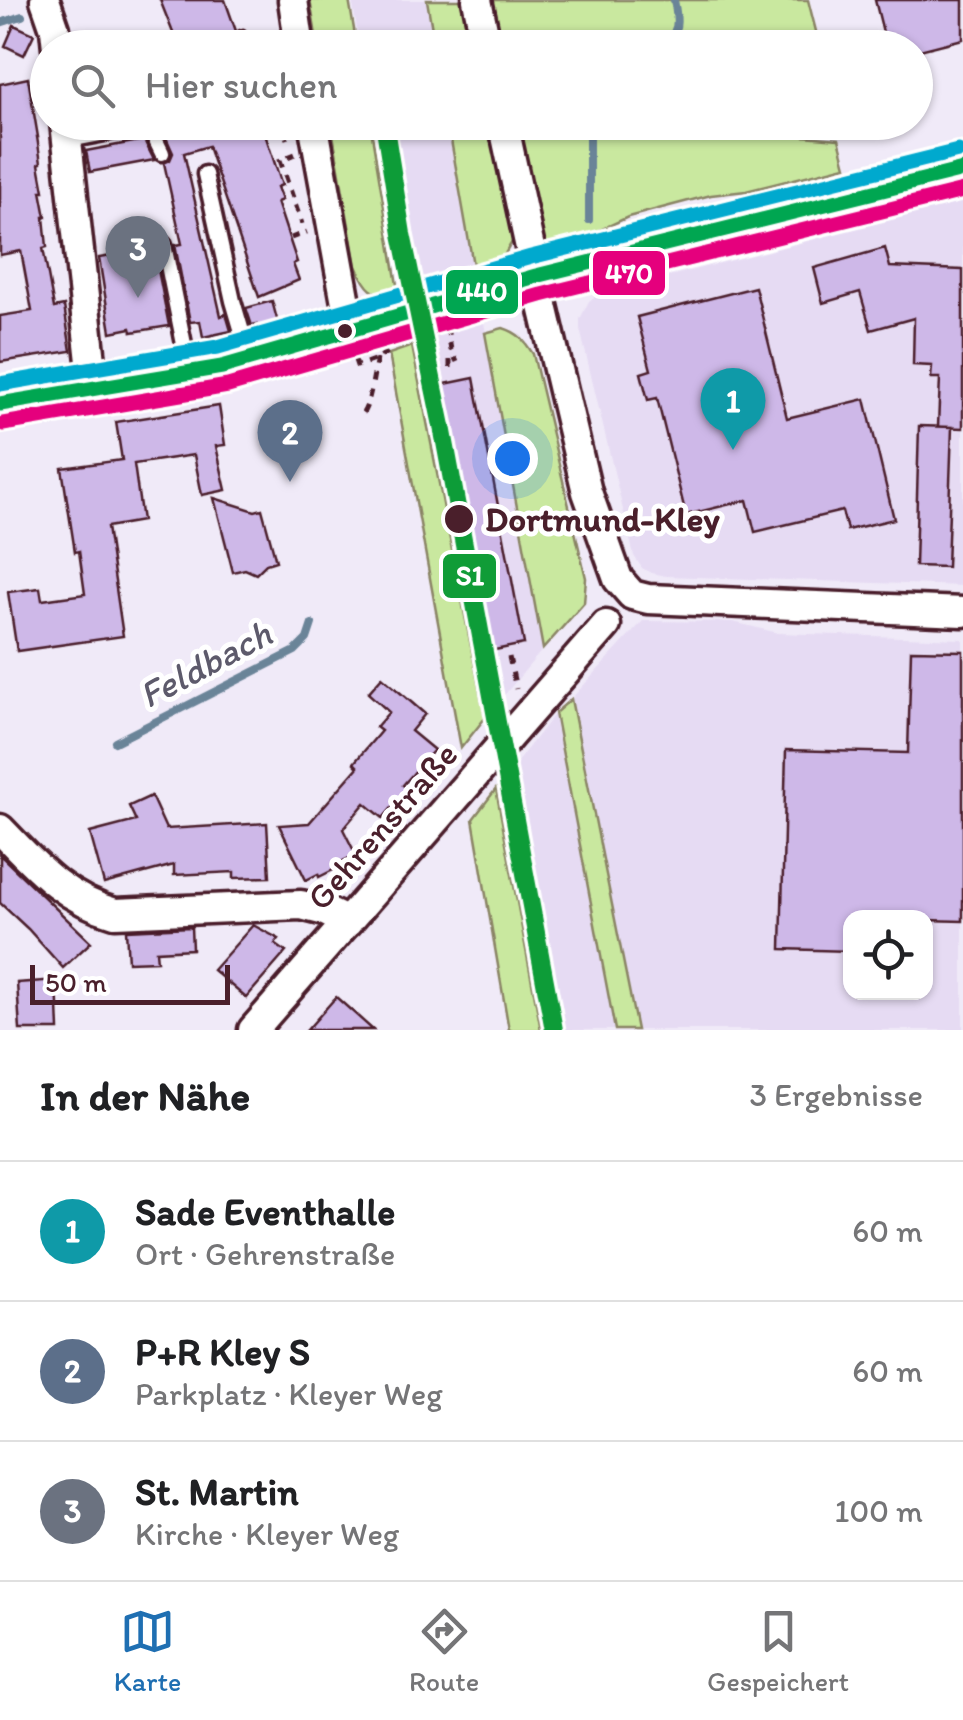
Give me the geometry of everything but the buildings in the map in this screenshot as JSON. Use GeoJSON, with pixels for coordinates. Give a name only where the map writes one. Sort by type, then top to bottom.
{"type":"FeatureCollection","features":[{"type":"Feature","properties":{"kind":"street"},"geometry":{"type":"LineString","coordinates":[[44,0],[55,30]]}},
{"type":"Feature","properties":{"kind":"street"},"geometry":{"type":"LineString","coordinates":[[292,0],[297,30]]}},
{"type":"Feature","properties":{"kind":"street"},"geometry":{"type":"LineString","coordinates":[[477,0],[483,30]]}},
{"type":"Feature","properties":{"kind":"street"},"geometry":{"type":"LineString","coordinates":[[67,140],[94,390]]}},
{"type":"Feature","properties":{"kind":"street"},"geometry":{"type":"LineString","coordinates":[[316,140],[351,330]]}},
{"type":"Feature","properties":{"kind":"street"},"geometry":{"type":"LineString","coordinates":[[507,140],[588,492],[618,579],[632,595],[648,599],[963,612]]}},
{"type":"Feature","properties":{"kind":"street"},"geometry":{"type":"LineString","coordinates":[[0,404],[190,374],[536,276],[963,170]]}},
{"type":"Feature","properties":{"kind":"street","name":"Gehrenstraße"},"geometry":{"type":"LineString","coordinates":[[253,1030],[606,625]]}},
{"type":"Feature","properties":{"kind":"street"},"geometry":{"type":"LineString","coordinates":[[0,829],[58,886],[88,906],[116,913],[301,905],[348,922]]}},
{"type":"Feature","properties":{"kind":"lane"},"geometry":{"type":"LineString","coordinates":[[156,140],[162,152]]}},
{"type":"Feature","properties":{"kind":"lane"},"geometry":{"type":"LineString","coordinates":[[205,174],[250,359]]}},
{"type":"Feature","properties":{"kind":"lane"},"geometry":{"type":"LineString","coordinates":[[164,245],[190,374]]}},
{"type":"Feature","properties":{"kind":"path"},"geometry":{"type":"LineString","coordinates":[[280,160],[306,233]]}},
{"type":"Feature","properties":{"kind":"path"},"geometry":{"type":"LineString","coordinates":[[442,304],[451,350],[450,368]]}},
{"type":"Feature","properties":{"kind":"path"},"geometry":{"type":"LineString","coordinates":[[451,350],[457,362]]}},
{"type":"Feature","properties":{"kind":"path"},"geometry":{"type":"LineString","coordinates":[[363,413],[377,359]]}},
{"type":"Feature","properties":{"kind":"shaded area"},"geometry":{"type":"Polygon","coordinates":[[[352,0],[427,0],[432,30],[357,30],[352,0]]]}},
{"type":"Feature","properties":{"kind":"shaded area"},"geometry":{"type":"Polygon","coordinates":[[[376,140],[451,140],[543,649],[485,718],[376,140]]]}},
{"type":"Feature","properties":{"kind":"shaded area"},"geometry":{"type":"Polygon","coordinates":[[[963,192],[963,586],[666,576],[642,568],[634,556],[580,329],[580,319],[589,301],[599,294],[918,213],[919,203],[963,192]]]}},
{"type":"Feature","properties":{"kind":"shaded area"},"geometry":{"type":"Polygon","coordinates":[[[643,621],[733,622],[778,633],[963,639],[963,1030],[638,1030],[571,699],[643,621]]]}},
{"type":"Feature","properties":{"kind":"shaded area"},"geometry":{"type":"Polygon","coordinates":[[[555,713],[615,1030],[541,1030],[496,789],[555,713]]]}},
{"type":"Feature","properties":{"kind":"green space"},"geometry":{"type":"Polygon","coordinates":[[[310,0],[349,0],[354,30],[315,30],[310,0]]]}},
{"type":"Feature","properties":{"kind":"green space"},"geometry":{"type":"Polygon","coordinates":[[[427,0],[465,0],[471,30],[432,30],[427,0]]]}},
{"type":"Feature","properties":{"kind":"green space"},"geometry":{"type":"Polygon","coordinates":[[[482,0],[808,0],[816,30],[488,30],[482,0]]]}},
{"type":"Feature","properties":{"kind":"green space"},"geometry":{"type":"Polygon","coordinates":[[[334,140],[373,140],[398,291],[382,294],[371,290],[356,266],[334,140]]]}},
{"type":"Feature","properties":{"kind":"green space"},"geometry":{"type":"Polygon","coordinates":[[[451,140],[495,140],[515,237],[502,259],[473,265],[451,140]]]}},
{"type":"Feature","properties":{"kind":"green space"},"geometry":{"type":"Polygon","coordinates":[[[513,140],[839,140],[846,166],[628,217],[543,251],[513,140]]]}},
{"type":"Feature","properties":{"kind":"green space"},"geometry":{"type":"Polygon","coordinates":[[[503,328],[521,338],[533,354],[586,578],[584,603],[543,649],[485,333],[503,328]]]}},
{"type":"Feature","properties":{"kind":"green space"},"geometry":{"type":"Polygon","coordinates":[[[412,346],[485,718],[461,748],[389,354],[412,346]]]}},
{"type":"Feature","properties":{"kind":"green space"},"geometry":{"type":"Polygon","coordinates":[[[571,699],[637,1030],[615,1030],[555,713],[571,699]]]}},
{"type":"Feature","properties":{"kind":"green space"},"geometry":{"type":"Polygon","coordinates":[[[496,789],[541,1030],[509,1030],[473,819],[496,789]]]}},
{"type":"Feature","properties":{"kind":"waterway","name":"Feldbach"},"geometry":{"type":"LineString","coordinates":[[674,0],[674,30]]}},
{"type":"Feature","properties":{"kind":"waterway"},"geometry":{"type":"LineString","coordinates":[[0,23],[22,16]]}},
{"type":"Feature","properties":{"kind":"waterway","name":"Feldbach"},"geometry":{"type":"LineString","coordinates":[[589,140],[589,220]]}},
{"type":"Feature","properties":{"kind":"waterway","name":"Feldbach"},"geometry":{"type":"LineString","coordinates":[[115,742],[295,651],[307,639],[312,624]]}},
{"type":"Feature","properties":{"kind":"transit line","name":"S1"},"geometry":{"type":"LineString","coordinates":[[387,140],[554,1030]]}},
{"type":"Feature","properties":{"kind":"transit line"},"geometry":{"type":"LineString","coordinates":[[0,384],[218,347],[531,257],[958,151]]}},
{"type":"Feature","properties":{"kind":"transit line","name":"440"},"geometry":{"type":"LineString","coordinates":[[0,404],[222,367],[536,276],[963,170]]}},
{"type":"Feature","properties":{"kind":"transit line","name":"470"},"geometry":{"type":"LineString","coordinates":[[3,424],[228,386],[541,295],[963,191]]}},
{"type":"Feature","properties":{"kind":"place","name":"St. Martin"},"geometry":{"type":"Point","coordinates":[138,298]}},
{"type":"Feature","properties":{"kind":"place","name":"Sade Eventhalle"},"geometry":{"type":"Point","coordinates":[733,450]}},
{"type":"Feature","properties":{"kind":"place","name":"P+R Kley S"},"geometry":{"type":"Point","coordinates":[290,482]}},
{"type":"Feature","properties":{"kind":"place","name":"Dortmund-Kley"},"geometry":{"type":"Point","coordinates":[459,519]}}]}
